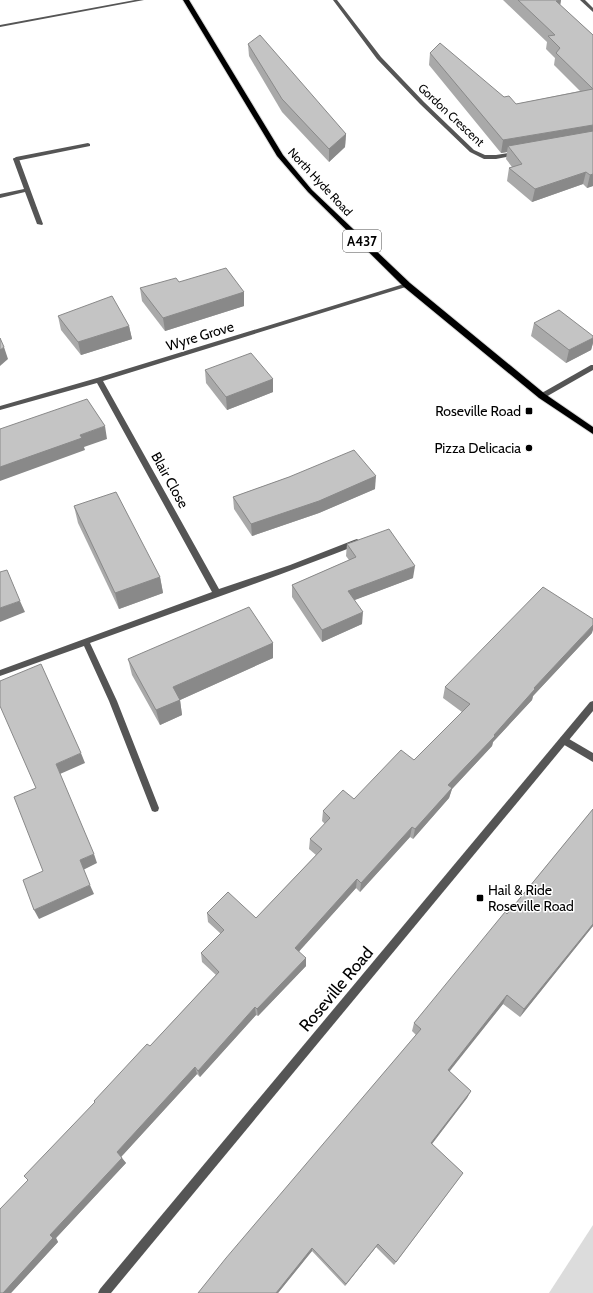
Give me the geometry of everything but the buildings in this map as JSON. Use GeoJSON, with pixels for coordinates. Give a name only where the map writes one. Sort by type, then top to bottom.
{"type":"FeatureCollection","features":[{"type":"Feature","properties":{"kind":"main road","name":"North Hyde Road"},"geometry":{"type":"LineString","coordinates":[[186,0],[280,156],[310,190],[407,285],[542,396],[593,431]]}},
{"type":"Feature","properties":{"kind":"street"},"geometry":{"type":"LineString","coordinates":[[0,26],[142,0]]}},
{"type":"Feature","properties":{"kind":"street","name":"Gordon Crescent"},"geometry":{"type":"LineString","coordinates":[[335,0],[379,58],[422,103],[472,151],[484,157],[496,157],[518,153]]}},
{"type":"Feature","properties":{"kind":"street"},"geometry":{"type":"LineString","coordinates":[[582,0],[593,11]]}},
{"type":"Feature","properties":{"kind":"street"},"geometry":{"type":"LineString","coordinates":[[40,224],[16,159],[88,145]]}},
{"type":"Feature","properties":{"kind":"street"},"geometry":{"type":"LineString","coordinates":[[0,196],[27,190]]}},
{"type":"Feature","properties":{"kind":"street","name":"Wyre Grove"},"geometry":{"type":"LineString","coordinates":[[0,408],[99,380],[407,285]]}},
{"type":"Feature","properties":{"kind":"street"},"geometry":{"type":"LineString","coordinates":[[542,396],[593,367]]}},
{"type":"Feature","properties":{"kind":"street","name":"Blair Close"},"geometry":{"type":"LineString","coordinates":[[99,380],[217,593]]}},
{"type":"Feature","properties":{"kind":"street"},"geometry":{"type":"LineString","coordinates":[[0,673],[217,593],[293,567],[364,539]]}},
{"type":"Feature","properties":{"kind":"street"},"geometry":{"type":"LineString","coordinates":[[86,642],[113,701],[156,808]]}},
{"type":"Feature","properties":{"kind":"street","name":"Roseville Road"},"geometry":{"type":"LineString","coordinates":[[104,1293],[593,705]]}},
{"type":"Feature","properties":{"kind":"street"},"geometry":{"type":"LineString","coordinates":[[564,740],[593,758]]}},
{"type":"Feature","properties":{"kind":"shaded area"},"geometry":{"type":"Polygon","coordinates":[[[593,1225],[593,1293],[549,1293],[593,1225]]]}},
{"type":"Feature","properties":{"kind":"place","name":"Roseville Road"},"geometry":{"type":"Point","coordinates":[529,411]}},
{"type":"Feature","properties":{"kind":"place","name":"Pizza Delicacia"},"geometry":{"type":"Point","coordinates":[529,448]}},
{"type":"Feature","properties":{"kind":"place","name":"Hail & Ride Roseville Road"},"geometry":{"type":"Point","coordinates":[480,898]}}]}
